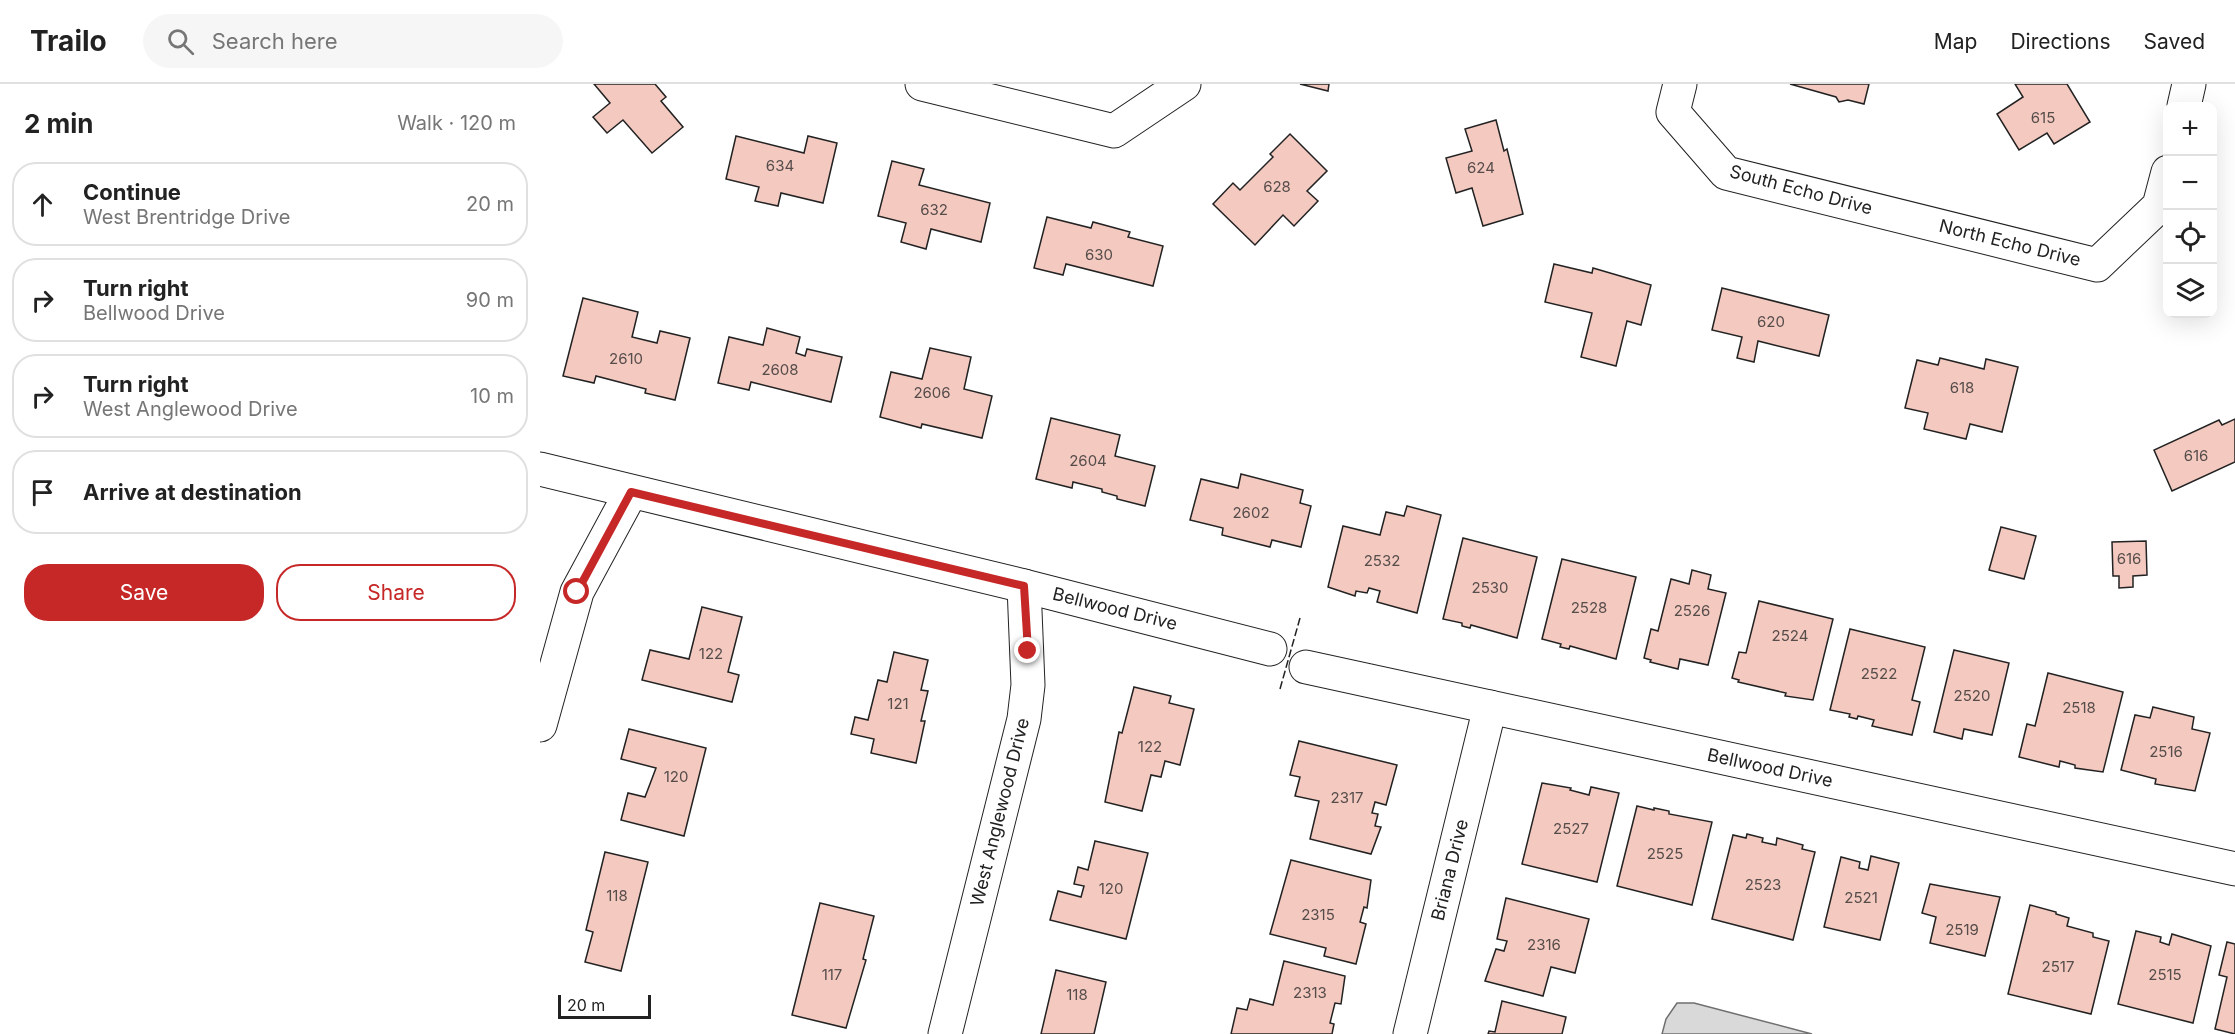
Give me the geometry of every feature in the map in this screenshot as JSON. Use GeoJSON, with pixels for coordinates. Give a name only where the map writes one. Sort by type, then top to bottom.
{"type":"FeatureCollection","features":[{"type":"Feature","properties":{"kind":"street"},"geometry":{"type":"LineString","coordinates":[[922,84],[1114,131],[1184,84]]}},
{"type":"Feature","properties":{"kind":"street","name":"South Echo Drive"},"geometry":{"type":"LineString","coordinates":[[1680,84],[1673,112],[1726,173],[1911,219]]}},
{"type":"Feature","properties":{"kind":"street"},"geometry":{"type":"LineString","coordinates":[[2185,102],[2189,84]]}},
{"type":"Feature","properties":{"kind":"street","name":"North Echo Drive"},"geometry":{"type":"LineString","coordinates":[[1911,219],[2097,265],[2159,206],[2163,191]]}},
{"type":"Feature","properties":{"kind":"street","name":"Bellwood Drive"},"geometry":{"type":"LineString","coordinates":[[540,469],[1024,586],[1270,649]]}},
{"type":"Feature","properties":{"kind":"street"},"geometry":{"type":"LineString","coordinates":[[540,725],[577,592],[631,492]]}},
{"type":"Feature","properties":{"kind":"street","name":"West Anglewood Drive"},"geometry":{"type":"LineString","coordinates":[[945,1034],[1024,719],[1029,685],[1024,586]]}},
{"type":"Feature","properties":{"kind":"street","name":"Bellwood Drive"},"geometry":{"type":"LineString","coordinates":[[1306,667],[2235,869]]}},
{"type":"Feature","properties":{"kind":"street","name":"Briana Drive"},"geometry":{"type":"LineString","coordinates":[[1410,1034],[1491,707]]}},
{"type":"Feature","properties":{"kind":"shaded area"},"geometry":{"type":"Polygon","coordinates":[[[1677,1003],[1694,1003],[1812,1034],[1662,1034],[1666,1019],[1677,1003]]]}},
{"type":"Feature","properties":{"kind":"building"},"geometry":{"type":"Polygon","coordinates":[[[594,84],[655,84],[666,97],[661,101],[683,127],[652,153],[623,120],[607,133],[593,117],[610,103],[594,84]]]}},
{"type":"Feature","properties":{"kind":"building"},"geometry":{"type":"Polygon","coordinates":[[[1300,84],[1329,84],[1328,91],[1300,84]]]}},
{"type":"Feature","properties":{"kind":"building"},"geometry":{"type":"Polygon","coordinates":[[[1790,84],[1869,84],[1864,104],[1848,100],[1839,102],[1836,97],[1790,84]]]}},
{"type":"Feature","properties":{"kind":"building"},"geometry":{"type":"Polygon","coordinates":[[[2015,84],[2067,84],[2090,122],[2054,144],[2047,133],[2019,150],[1997,114],[2023,97],[2015,84]]]}},
{"type":"Feature","properties":{"kind":"building"},"geometry":{"type":"Polygon","coordinates":[[[1496,120],[1504,151],[1507,149],[1523,214],[1483,226],[1472,188],[1456,193],[1446,158],[1472,151],[1465,129],[1496,120]]]}},
{"type":"Feature","properties":{"kind":"building"},"geometry":{"type":"Polygon","coordinates":[[[1290,134],[1327,171],[1307,191],[1318,201],[1294,226],[1283,215],[1255,245],[1213,204],[1233,183],[1240,190],[1273,157],[1270,154],[1290,134]]]}},
{"type":"Feature","properties":{"kind":"building"},"geometry":{"type":"Polygon","coordinates":[[[736,136],[804,153],[808,136],[837,143],[823,203],[781,193],[778,206],[755,201],[759,187],[726,179],[736,136]]]}},
{"type":"Feature","properties":{"kind":"building"},"geometry":{"type":"Polygon","coordinates":[[[892,161],[924,169],[919,185],[990,203],[981,242],[931,229],[926,249],[901,242],[906,223],[878,216],[892,161]]]}},
{"type":"Feature","properties":{"kind":"building"},"geometry":{"type":"Polygon","coordinates":[[[1047,217],[1091,228],[1093,222],[1130,232],[1128,237],[1163,246],[1153,286],[1066,264],[1063,275],[1034,268],[1047,217]]]}},
{"type":"Feature","properties":{"kind":"building"},"geometry":{"type":"Polygon","coordinates":[[[1554,264],[1592,273],[1593,268],[1651,285],[1641,325],[1627,321],[1616,366],[1581,357],[1592,313],[1545,302],[1554,264]]]}},
{"type":"Feature","properties":{"kind":"building"},"geometry":{"type":"Polygon","coordinates":[[[1722,288],[1829,315],[1819,356],[1758,341],[1754,362],[1737,358],[1742,337],[1712,330],[1722,288]]]}},
{"type":"Feature","properties":{"kind":"building"},"geometry":{"type":"Polygon","coordinates":[[[583,298],[638,312],[632,337],[657,343],[660,331],[690,338],[675,400],[645,393],[646,389],[596,376],[594,383],[563,376],[583,298]]]}},
{"type":"Feature","properties":{"kind":"building"},"geometry":{"type":"Polygon","coordinates":[[[767,328],[800,337],[796,353],[805,356],[807,349],[842,357],[831,402],[751,382],[749,390],[718,383],[729,337],[763,345],[767,328]]]}},
{"type":"Feature","properties":{"kind":"building"},"geometry":{"type":"Polygon","coordinates":[[[930,348],[971,357],[964,389],[992,396],[982,438],[922,424],[921,428],[880,417],[891,372],[922,379],[930,348]]]}},
{"type":"Feature","properties":{"kind":"building"},"geometry":{"type":"Polygon","coordinates":[[[1940,358],[1984,369],[1986,359],[2018,367],[2002,432],[1970,424],[1966,439],[1924,429],[1928,413],[1905,408],[1917,360],[1938,365],[1940,358]]]}},
{"type":"Feature","properties":{"kind":"building"},"geometry":{"type":"Polygon","coordinates":[[[1051,418],[1120,435],[1115,456],[1155,466],[1145,506],[1117,499],[1117,496],[1102,492],[1102,489],[1073,482],[1072,488],[1036,479],[1051,418]]]}},
{"type":"Feature","properties":{"kind":"building"},"geometry":{"type":"Polygon","coordinates":[[[2235,419],[2235,462],[2172,491],[2154,450],[2219,420],[2222,425],[2235,419]]]}},
{"type":"Feature","properties":{"kind":"building"},"geometry":{"type":"Polygon","coordinates":[[[1241,474],[1303,490],[1300,503],[1311,506],[1301,547],[1272,540],[1270,547],[1222,535],[1223,528],[1190,520],[1201,479],[1238,488],[1241,474]]]}},
{"type":"Feature","properties":{"kind":"building"},"geometry":{"type":"Polygon","coordinates":[[[1407,506],[1441,515],[1417,613],[1377,602],[1380,591],[1369,588],[1367,593],[1356,591],[1355,596],[1328,587],[1343,526],[1380,535],[1386,512],[1404,516],[1407,506]]]}},
{"type":"Feature","properties":{"kind":"building"},"geometry":{"type":"Polygon","coordinates":[[[2001,527],[2036,536],[2024,579],[1989,570],[2001,527]]]}},
{"type":"Feature","properties":{"kind":"building"},"geometry":{"type":"Polygon","coordinates":[[[1463,538],[1537,557],[1517,638],[1471,625],[1470,628],[1462,626],[1462,623],[1443,619],[1463,538]]]}},
{"type":"Feature","properties":{"kind":"building"},"geometry":{"type":"Polygon","coordinates":[[[2146,541],[2147,575],[2133,576],[2133,587],[2119,588],[2119,576],[2113,576],[2112,542],[2146,541]]]}},
{"type":"Feature","properties":{"kind":"building"},"geometry":{"type":"Polygon","coordinates":[[[1562,559],[1636,577],[1616,659],[1570,646],[1569,649],[1560,647],[1561,644],[1542,639],[1562,559]]]}},
{"type":"Feature","properties":{"kind":"building"},"geometry":{"type":"Polygon","coordinates":[[[1692,570],[1711,575],[1708,589],[1726,593],[1708,665],[1680,659],[1678,669],[1650,662],[1651,660],[1644,658],[1651,629],[1658,631],[1671,579],[1689,584],[1692,570]]]}},
{"type":"Feature","properties":{"kind":"building"},"geometry":{"type":"Polygon","coordinates":[[[1759,601],[1833,619],[1813,700],[1785,696],[1786,693],[1738,682],[1739,680],[1732,678],[1739,652],[1746,653],[1759,601]]]}},
{"type":"Feature","properties":{"kind":"building"},"geometry":{"type":"Polygon","coordinates":[[[702,607],[742,617],[728,672],[739,675],[732,702],[642,680],[650,650],[689,659],[702,607]]]}},
{"type":"Feature","properties":{"kind":"building"},"geometry":{"type":"Polygon","coordinates":[[[1850,629],[1925,647],[1912,700],[1920,702],[1912,735],[1872,726],[1874,720],[1858,716],[1857,719],[1849,717],[1850,714],[1830,710],[1850,629]]]}},
{"type":"Feature","properties":{"kind":"building"},"geometry":{"type":"Polygon","coordinates":[[[1954,650],[2009,663],[1992,735],[1964,729],[1962,739],[1934,732],[1954,650]]]}},
{"type":"Feature","properties":{"kind":"building"},"geometry":{"type":"Polygon","coordinates":[[[894,652],[928,660],[921,690],[928,691],[921,721],[925,721],[916,763],[871,753],[874,739],[851,734],[855,717],[868,720],[878,680],[887,682],[894,652]]]}},
{"type":"Feature","properties":{"kind":"building"},"geometry":{"type":"Polygon","coordinates":[[[2048,673],[2123,692],[2103,772],[2075,768],[2075,765],[2060,761],[2059,767],[2019,757],[2027,724],[2035,726],[2048,673]]]}},
{"type":"Feature","properties":{"kind":"building"},"geometry":{"type":"Polygon","coordinates":[[[1134,687],[1171,696],[1169,703],[1194,709],[1180,765],[1165,761],[1161,777],[1151,775],[1142,811],[1105,802],[1119,732],[1122,733],[1134,687]]]}},
{"type":"Feature","properties":{"kind":"building"},"geometry":{"type":"Polygon","coordinates":[[[2153,707],[2194,717],[2192,729],[2210,733],[2195,791],[2155,784],[2156,779],[2121,770],[2135,715],[2150,718],[2153,707]]]}},
{"type":"Feature","properties":{"kind":"building"},"geometry":{"type":"Polygon","coordinates":[[[629,729],[706,748],[684,836],[621,820],[628,793],[645,797],[656,768],[621,759],[629,729]]]}},
{"type":"Feature","properties":{"kind":"building"},"geometry":{"type":"Polygon","coordinates":[[[1299,741],[1397,765],[1386,805],[1375,802],[1372,813],[1378,814],[1375,826],[1381,827],[1371,854],[1310,839],[1319,801],[1295,796],[1300,777],[1290,775],[1299,741]]]}},
{"type":"Feature","properties":{"kind":"building"},"geometry":{"type":"Polygon","coordinates":[[[1542,783],[1571,788],[1570,790],[1589,795],[1591,787],[1619,793],[1597,882],[1522,864],[1542,783]]]}},
{"type":"Feature","properties":{"kind":"building"},"geometry":{"type":"Polygon","coordinates":[[[1637,806],[1712,822],[1692,905],[1617,886],[1637,806]]]}},
{"type":"Feature","properties":{"kind":"building"},"geometry":{"type":"Polygon","coordinates":[[[1747,834],[1763,838],[1762,842],[1776,845],[1777,838],[1803,845],[1802,849],[1815,852],[1793,940],[1712,919],[1733,835],[1746,838],[1747,834]]]}},
{"type":"Feature","properties":{"kind":"building"},"geometry":{"type":"Polygon","coordinates":[[[1095,841],[1148,853],[1126,939],[1050,920],[1058,891],[1081,897],[1084,886],[1074,884],[1078,867],[1088,870],[1095,841]]]}},
{"type":"Feature","properties":{"kind":"building"},"geometry":{"type":"Polygon","coordinates":[[[605,852],[648,862],[621,971],[585,962],[593,932],[586,930],[605,852]]]}},
{"type":"Feature","properties":{"kind":"building"},"geometry":{"type":"Polygon","coordinates":[[[1871,856],[1899,863],[1880,940],[1824,927],[1841,857],[1860,862],[1859,868],[1868,870],[1871,856]]]}},
{"type":"Feature","properties":{"kind":"building"},"geometry":{"type":"Polygon","coordinates":[[[1291,860],[1371,880],[1367,908],[1364,907],[1360,922],[1366,924],[1356,964],[1324,956],[1326,948],[1270,934],[1291,860]]]}},
{"type":"Feature","properties":{"kind":"building"},"geometry":{"type":"Polygon","coordinates":[[[1930,884],[2000,897],[1985,956],[1930,943],[1936,917],[1922,913],[1930,884]]]}},
{"type":"Feature","properties":{"kind":"building"},"geometry":{"type":"Polygon","coordinates":[[[1506,898],[1589,919],[1575,973],[1551,967],[1543,996],[1485,981],[1496,949],[1504,951],[1507,941],[1497,939],[1506,898]]]}},
{"type":"Feature","properties":{"kind":"building"},"geometry":{"type":"Polygon","coordinates":[[[820,903],[874,916],[863,959],[866,960],[846,1028],[792,1015],[820,903]]]}},
{"type":"Feature","properties":{"kind":"building"},"geometry":{"type":"Polygon","coordinates":[[[2030,905],[2056,912],[2056,914],[2069,918],[2067,926],[2093,933],[2093,937],[2109,941],[2091,1014],[2008,994],[2030,905]]]}},
{"type":"Feature","properties":{"kind":"building"},"geometry":{"type":"Polygon","coordinates":[[[2136,931],[2161,937],[2160,942],[2169,945],[2172,934],[2211,946],[2193,1023],[2118,1004],[2136,931]]]}},
{"type":"Feature","properties":{"kind":"building"},"geometry":{"type":"Polygon","coordinates":[[[2227,942],[2235,944],[2235,1034],[2215,1029],[2227,977],[2219,975],[2227,942]]]}},
{"type":"Feature","properties":{"kind":"building"},"geometry":{"type":"Polygon","coordinates":[[[1284,961],[1345,976],[1341,1004],[1335,1003],[1330,1023],[1334,1024],[1332,1034],[1231,1034],[1237,1008],[1247,1010],[1250,999],[1273,1005],[1284,961]]]}},
{"type":"Feature","properties":{"kind":"building"},"geometry":{"type":"Polygon","coordinates":[[[1056,970],[1106,982],[1094,1034],[1041,1034],[1056,970]]]}},
{"type":"Feature","properties":{"kind":"building"},"geometry":{"type":"Polygon","coordinates":[[[1502,1001],[1566,1017],[1562,1034],[1488,1034],[1489,1031],[1495,1032],[1502,1001]]]}},
{"type":"Feature","properties":{"kind":"fence"},"geometry":{"type":"LineString","coordinates":[[1280,689],[1300,618]]}},
{"type":"Feature","properties":{"kind":"route"},"geometry":{"type":"LineString","coordinates":[[577,592],[631,492],[1024,586],[1028,651]]}}]}
